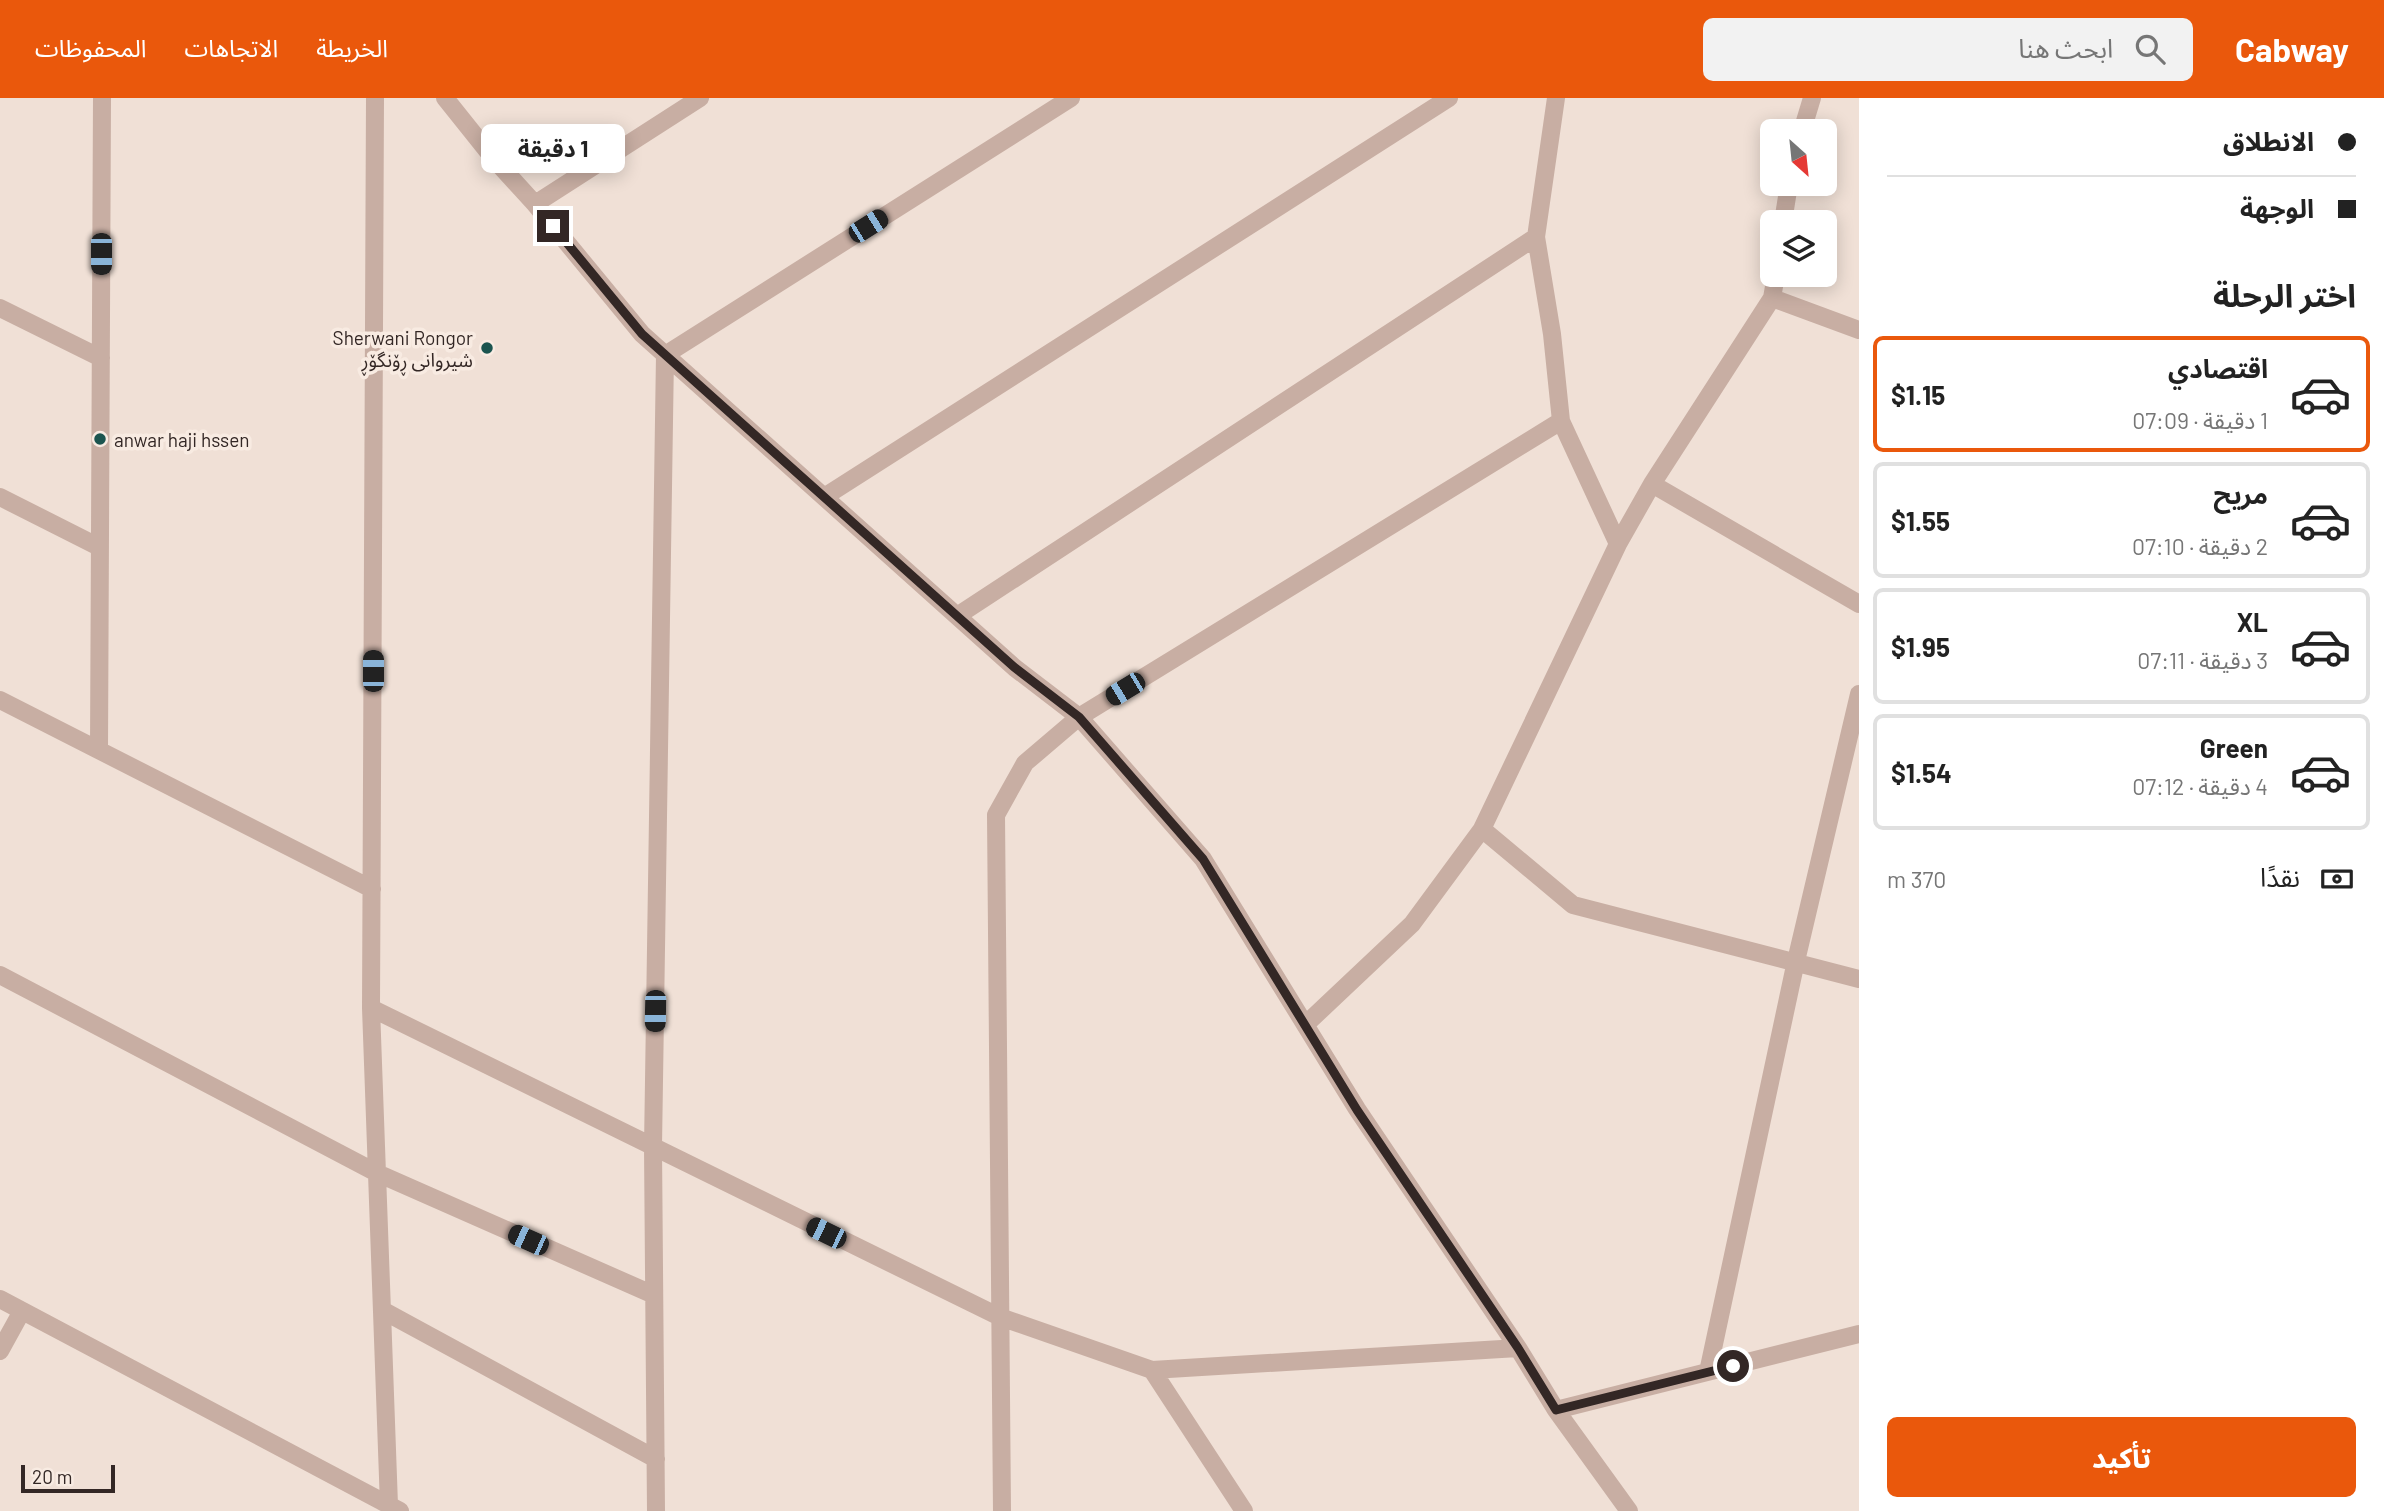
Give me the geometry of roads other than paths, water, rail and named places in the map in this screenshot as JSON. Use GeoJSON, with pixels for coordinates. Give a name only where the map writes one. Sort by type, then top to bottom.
{"type":"FeatureCollection","features":[{"type":"Feature","properties":{"kind":"street"},"geometry":{"type":"LineString","coordinates":[[99,750],[102,98]]}},
{"type":"Feature","properties":{"kind":"street"},"geometry":{"type":"LineString","coordinates":[[375,98],[371,1008],[382,1310],[395,1508]]}},
{"type":"Feature","properties":{"kind":"street"},"geometry":{"type":"LineString","coordinates":[[444,98],[642,334],[1014,667],[1079,717],[1203,859],[1357,1110],[1518,1348],[1556,1410],[1629,1511]]}},
{"type":"Feature","properties":{"kind":"street"},"geometry":{"type":"LineString","coordinates":[[535,205],[700,98]]}},
{"type":"Feature","properties":{"kind":"street"},"geometry":{"type":"LineString","coordinates":[[665,355],[1071,98]]}},
{"type":"Feature","properties":{"kind":"street"},"geometry":{"type":"LineString","coordinates":[[824,497],[1449,98]]}},
{"type":"Feature","properties":{"kind":"street"},"geometry":{"type":"LineString","coordinates":[[1556,98],[1536,237],[1552,334],[1561,421],[1618,544]]}},
{"type":"Feature","properties":{"kind":"street"},"geometry":{"type":"LineString","coordinates":[[1806,119],[1812,98]]}},
{"type":"Feature","properties":{"kind":"street"},"geometry":{"type":"LineString","coordinates":[[957,615],[1536,237]]}},
{"type":"Feature","properties":{"kind":"street"},"geometry":{"type":"LineString","coordinates":[[1305,1025],[1412,924],[1482,829],[1618,544],[1652,484],[1772,298],[1774,287]]}},
{"type":"Feature","properties":{"kind":"street"},"geometry":{"type":"LineString","coordinates":[[1772,298],[1859,330]]}},
{"type":"Feature","properties":{"kind":"street"},"geometry":{"type":"LineString","coordinates":[[0,308],[101,358]]}},
{"type":"Feature","properties":{"kind":"street"},"geometry":{"type":"LineString","coordinates":[[656,1511],[653,1147],[665,355]]}},
{"type":"Feature","properties":{"kind":"street"},"geometry":{"type":"LineString","coordinates":[[1002,1511],[996,815],[1025,763],[1079,717],[1561,421]]}},
{"type":"Feature","properties":{"kind":"street"},"geometry":{"type":"LineString","coordinates":[[1652,484],[1859,604]]}},
{"type":"Feature","properties":{"kind":"street"},"geometry":{"type":"LineString","coordinates":[[0,497],[100,547]]}},
{"type":"Feature","properties":{"kind":"street"},"geometry":{"type":"LineString","coordinates":[[1708,1372],[1796,961],[1859,694]]}},
{"type":"Feature","properties":{"kind":"street"},"geometry":{"type":"LineString","coordinates":[[0,700],[372,890]]}},
{"type":"Feature","properties":{"kind":"street"},"geometry":{"type":"LineString","coordinates":[[1482,829],[1573,905],[1859,979]]}},
{"type":"Feature","properties":{"kind":"street"},"geometry":{"type":"LineString","coordinates":[[0,975],[377,1173],[654,1295]]}},
{"type":"Feature","properties":{"kind":"street"},"geometry":{"type":"LineString","coordinates":[[371,1008],[1000,1317],[1152,1370],[1518,1348]]}},
{"type":"Feature","properties":{"kind":"street"},"geometry":{"type":"LineString","coordinates":[[0,1299],[395,1508]]}},
{"type":"Feature","properties":{"kind":"street"},"geometry":{"type":"LineString","coordinates":[[382,1310],[656,1459]]}},
{"type":"Feature","properties":{"kind":"street"},"geometry":{"type":"LineString","coordinates":[[0,1351],[22,1311]]}},
{"type":"Feature","properties":{"kind":"street"},"geometry":{"type":"LineString","coordinates":[[1556,1410],[1859,1334]]}},
{"type":"Feature","properties":{"kind":"street"},"geometry":{"type":"LineString","coordinates":[[1152,1370],[1244,1511]]}},
{"type":"Feature","properties":{"kind":"place","name":"Sherwani Rongor شیروانی ڕۆنگۆڕ"},"geometry":{"type":"Point","coordinates":[487,348]}},
{"type":"Feature","properties":{"kind":"place","name":"anwar haji hssen"},"geometry":{"type":"Point","coordinates":[100,439]}}]}
